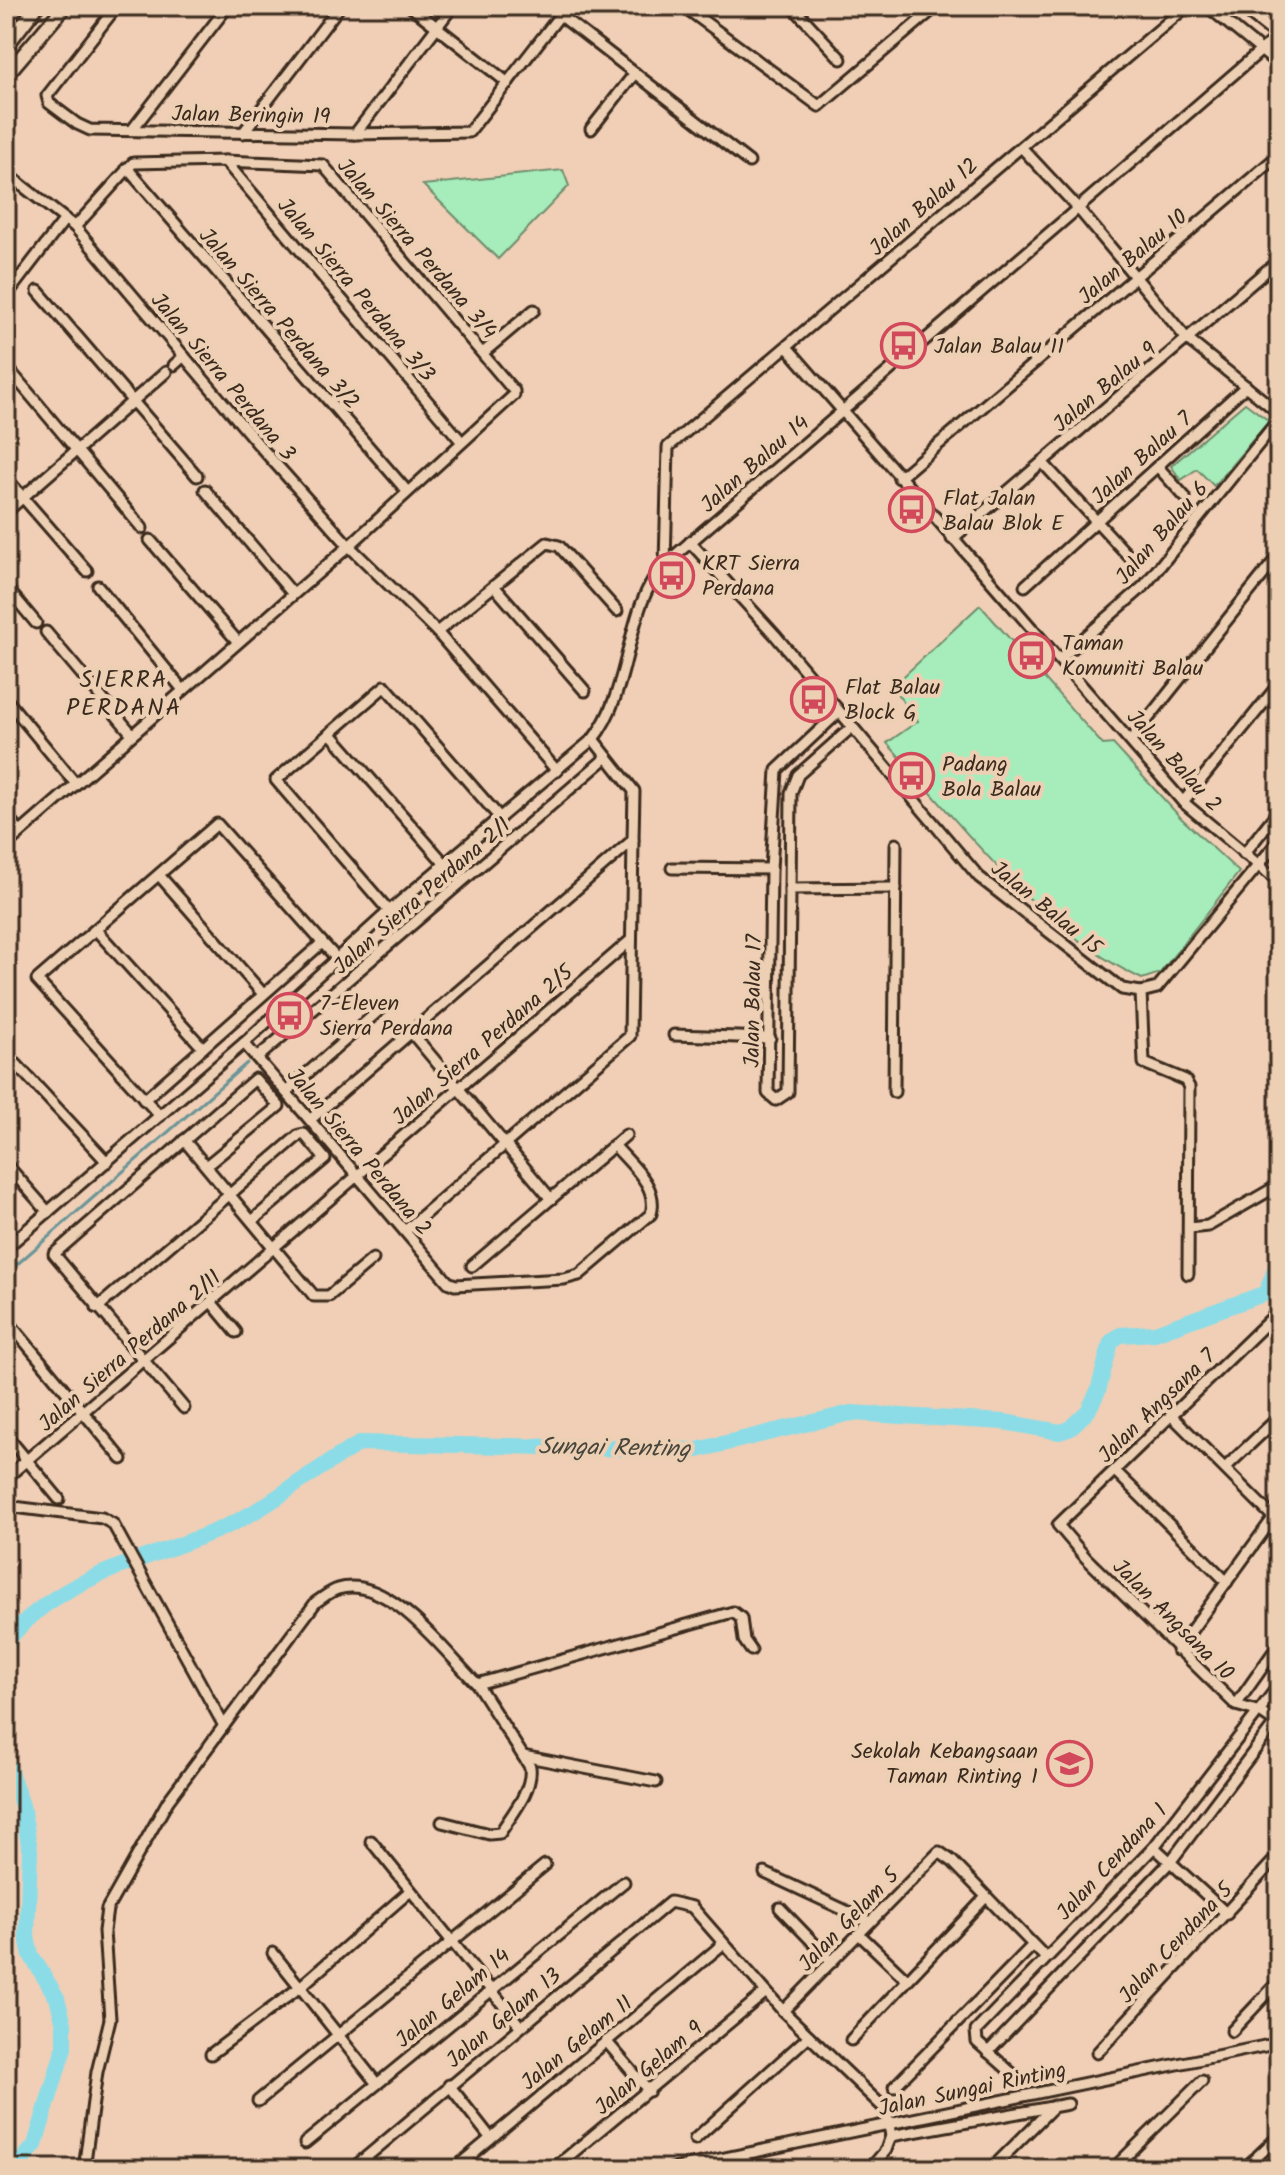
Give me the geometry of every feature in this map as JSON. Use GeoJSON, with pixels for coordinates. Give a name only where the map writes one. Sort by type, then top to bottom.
{"type":"FeatureCollection","features":[{"type":"Feature","properties":{"kind":"highway"},"geometry":{"type":"LineString","coordinates":[[6,46],[37,6]]}},
{"type":"Feature","properties":{"kind":"highway"},"geometry":{"type":"LineString","coordinates":[[6,75],[65,6]]}},
{"type":"Feature","properties":{"kind":"main road"},"geometry":{"type":"LineString","coordinates":[[1241,6],[1279,35]]}},
{"type":"Feature","properties":{"kind":"main road"},"geometry":{"type":"LineString","coordinates":[[1270,6],[1279,13]]}},
{"type":"Feature","properties":{"kind":"street"},"geometry":{"type":"LineString","coordinates":[[6,83],[72,6]]}},
{"type":"Feature","properties":{"kind":"street","name":"Jalan Beringin 19"},"geometry":{"type":"LineString","coordinates":[[117,6],[47,96],[49,103],[90,130],[355,134],[469,132],[508,83]]}},
{"type":"Feature","properties":{"kind":"street"},"geometry":{"type":"LineString","coordinates":[[132,130],[228,6]]}},
{"type":"Feature","properties":{"kind":"street"},"geometry":{"type":"LineString","coordinates":[[243,133],[340,6]]}},
{"type":"Feature","properties":{"kind":"street"},"geometry":{"type":"LineString","coordinates":[[410,6],[508,83],[567,6]]}},
{"type":"Feature","properties":{"kind":"street"},"geometry":{"type":"LineString","coordinates":[[355,134],[453,6]]}},
{"type":"Feature","properties":{"kind":"street"},"geometry":{"type":"LineString","coordinates":[[683,6],[819,106],[937,6]]}},
{"type":"Feature","properties":{"kind":"street","name":"Jalan Balau 12"},"geometry":{"type":"LineString","coordinates":[[665,564],[667,448],[1187,6]]}},
{"type":"Feature","properties":{"kind":"street"},"geometry":{"type":"LineString","coordinates":[[1207,6],[1279,65]]}},
{"type":"Feature","properties":{"kind":"street"},"geometry":{"type":"LineString","coordinates":[[798,8],[841,59]]}},
{"type":"Feature","properties":{"kind":"street"},"geometry":{"type":"LineString","coordinates":[[560,15],[749,162]]}},
{"type":"Feature","properties":{"kind":"street"},"geometry":{"type":"LineString","coordinates":[[841,412],[1279,35]]}},
{"type":"Feature","properties":{"kind":"street"},"geometry":{"type":"LineString","coordinates":[[591,129],[635,73]]}},
{"type":"Feature","properties":{"kind":"street"},"geometry":{"type":"LineString","coordinates":[[1022,148],[1077,207],[1187,339],[1279,416]]}},
{"type":"Feature","properties":{"kind":"street","name":"Jalan Balau 10"},"geometry":{"type":"LineString","coordinates":[[899,478],[1279,155]]}},
{"type":"Feature","properties":{"kind":"street","name":"Jalan Sierra Perdana 3/4"},"geometry":{"type":"LineString","coordinates":[[127,168],[139,163],[225,161],[323,165],[511,384],[514,395],[461,441]]}},
{"type":"Feature","properties":{"kind":"street","name":"Jalan Sierra Perdana 3/3"},"geometry":{"type":"LineString","coordinates":[[225,161],[461,441]]}},
{"type":"Feature","properties":{"kind":"street"},"geometry":{"type":"LineString","coordinates":[[75,227],[127,168]]}},
{"type":"Feature","properties":{"kind":"street","name":"Jalan Sierra Perdana 3/2"},"geometry":{"type":"LineString","coordinates":[[127,168],[406,490]]}},
{"type":"Feature","properties":{"kind":"street","name":"Jalan Sierra Perdana 3"},"geometry":{"type":"LineString","coordinates":[[9,176],[75,227],[349,546],[437,632],[557,771]]}},
{"type":"Feature","properties":{"kind":"street"},"geometry":{"type":"LineString","coordinates":[[6,296],[65,219]]}},
{"type":"Feature","properties":{"kind":"street","name":"Jalan Balau 9"},"geometry":{"type":"LineString","coordinates":[[952,539],[1279,260]]}},
{"type":"Feature","properties":{"kind":"street"},"geometry":{"type":"LineString","coordinates":[[38,291],[131,403],[197,476]]}},
{"type":"Feature","properties":{"kind":"street"},"geometry":{"type":"LineString","coordinates":[[484,352],[534,310]]}},
{"type":"Feature","properties":{"kind":"street","name":"Jalan Balau 2"},"geometry":{"type":"LineString","coordinates":[[787,347],[1183,802],[1279,882]]}},
{"type":"Feature","properties":{"kind":"street"},"geometry":{"type":"LineString","coordinates":[[6,512],[184,356]]}},
{"type":"Feature","properties":{"kind":"street"},"geometry":{"type":"LineString","coordinates":[[6,366],[142,528]]}},
{"type":"Feature","properties":{"kind":"street","name":"Jalan Balau 7"},"geometry":{"type":"LineString","coordinates":[[1025,586],[1246,386]]}},
{"type":"Feature","properties":{"kind":"street","name":"Jalan Balau 14"},"geometry":{"type":"LineString","coordinates":[[665,564],[841,412]]}},
{"type":"Feature","properties":{"kind":"street","name":"Jalan Balau 6"},"geometry":{"type":"LineString","coordinates":[[1060,659],[1144,586],[1279,416]]}},
{"type":"Feature","properties":{"kind":"street"},"geometry":{"type":"LineString","coordinates":[[6,845],[349,546],[461,441]]}},
{"type":"Feature","properties":{"kind":"street"},"geometry":{"type":"LineString","coordinates":[[1042,462],[1134,562]]}},
{"type":"Feature","properties":{"kind":"street"},"geometry":{"type":"LineString","coordinates":[[1158,467],[1185,497]]}},
{"type":"Feature","properties":{"kind":"street"},"geometry":{"type":"LineString","coordinates":[[6,478],[87,571]]}},
{"type":"Feature","properties":{"kind":"street"},"geometry":{"type":"LineString","coordinates":[[205,490],[293,594]]}},
{"type":"Feature","properties":{"kind":"street"},"geometry":{"type":"LineString","coordinates":[[150,540],[238,642]]}},
{"type":"Feature","properties":{"kind":"street","name":"Jalan Balau 15"},"geometry":{"type":"LineString","coordinates":[[690,542],[979,877],[1122,989],[1141,992]]}},
{"type":"Feature","properties":{"kind":"street"},"geometry":{"type":"LineString","coordinates":[[437,632],[542,544],[559,546],[617,611]]}},
{"type":"Feature","properties":{"kind":"street"},"geometry":{"type":"LineString","coordinates":[[1131,740],[1279,555]]}},
{"type":"Feature","properties":{"kind":"street"},"geometry":{"type":"LineString","coordinates":[[6,1248],[244,1043],[389,911],[593,739],[613,708],[648,586],[665,564]]}},
{"type":"Feature","properties":{"kind":"street"},"geometry":{"type":"LineString","coordinates":[[98,586],[183,690]]}},
{"type":"Feature","properties":{"kind":"street"},"geometry":{"type":"LineString","coordinates":[[494,586],[585,691]]}},
{"type":"Feature","properties":{"kind":"street"},"geometry":{"type":"LineString","coordinates":[[6,587],[36,623]]}},
{"type":"Feature","properties":{"kind":"street"},"geometry":{"type":"LineString","coordinates":[[46,632],[132,734]]}},
{"type":"Feature","properties":{"kind":"street"},"geometry":{"type":"LineString","coordinates":[[1183,802],[1279,684]]}},
{"type":"Feature","properties":{"kind":"street"},"geometry":{"type":"LineString","coordinates":[[389,911],[276,780],[385,686],[500,818]]}},
{"type":"Feature","properties":{"kind":"street"},"geometry":{"type":"LineString","coordinates":[[6,699],[76,784]]}},
{"type":"Feature","properties":{"kind":"street","name":"Jalan Balau 17"},"geometry":{"type":"LineString","coordinates":[[839,712],[777,770],[771,869],[768,1093],[776,1100],[788,1092],[793,782],[852,727]]}},
{"type":"Feature","properties":{"kind":"street"},"geometry":{"type":"LineString","coordinates":[[331,734],[445,864]]}},
{"type":"Feature","properties":{"kind":"street"},"geometry":{"type":"LineString","coordinates":[[405,1231],[630,1036],[634,791],[593,739]]}},
{"type":"Feature","properties":{"kind":"street","name":"Jalan Sierra Perdana 2/1"},"geometry":{"type":"LineString","coordinates":[[257,1058],[607,757]]}},
{"type":"Feature","properties":{"kind":"street"},"geometry":{"type":"LineString","coordinates":[[1244,854],[1279,810]]}},
{"type":"Feature","properties":{"kind":"street"},"geometry":{"type":"LineString","coordinates":[[6,815],[20,832]]}},
{"type":"Feature","properties":{"kind":"street"},"geometry":{"type":"LineString","coordinates":[[160,1116],[37,980],[217,824],[337,959]]}},
{"type":"Feature","properties":{"kind":"street"},"geometry":{"type":"LineString","coordinates":[[311,1119],[633,840]]}},
{"type":"Feature","properties":{"kind":"street"},"geometry":{"type":"LineString","coordinates":[[1188,1274],[1189,1087],[1185,1080],[1144,1063],[1141,992],[1157,988],[1279,840]]}},
{"type":"Feature","properties":{"kind":"street"},"geometry":{"type":"LineString","coordinates":[[894,1092],[896,844]]}},
{"type":"Feature","properties":{"kind":"street"},"geometry":{"type":"LineString","coordinates":[[672,868],[771,869]]}},
{"type":"Feature","properties":{"kind":"street"},"geometry":{"type":"LineString","coordinates":[[159,875],[263,994]]}},
{"type":"Feature","properties":{"kind":"street"},"geometry":{"type":"LineString","coordinates":[[790,889],[896,888]]}},
{"type":"Feature","properties":{"kind":"street"},"geometry":{"type":"LineString","coordinates":[[96,930],[203,1048]]}},
{"type":"Feature","properties":{"kind":"street","name":"Jalan Sierra Perdana 2/5"},"geometry":{"type":"LineString","coordinates":[[275,1249],[457,1087],[631,940]]}},
{"type":"Feature","properties":{"kind":"street"},"geometry":{"type":"LineString","coordinates":[[144,1100],[322,943]]}},
{"type":"Feature","properties":{"kind":"street"},"geometry":{"type":"LineString","coordinates":[[286,1092],[384,1006]]}},
{"type":"Feature","properties":{"kind":"street"},"geometry":{"type":"LineString","coordinates":[[411,1032],[551,1199]]}},
{"type":"Feature","properties":{"kind":"street"},"geometry":{"type":"LineString","coordinates":[[674,1035],[770,1038]]}},
{"type":"Feature","properties":{"kind":"street","name":"Jalan Sierra Perdana 2"},"geometry":{"type":"LineString","coordinates":[[244,1043],[448,1282],[564,1279],[579,1275],[651,1214],[654,1205],[651,1188],[614,1145]]}},
{"type":"Feature","properties":{"kind":"street"},"geometry":{"type":"LineString","coordinates":[[6,1053],[107,1162]]}},
{"type":"Feature","properties":{"kind":"street"},"geometry":{"type":"LineString","coordinates":[[184,1408],[54,1254],[255,1079],[279,1106],[206,1166]]}},
{"type":"Feature","properties":{"kind":"street"},"geometry":{"type":"LineString","coordinates":[[97,1308],[299,1135],[304,1134],[325,1156],[252,1221]]}},
{"type":"Feature","properties":{"kind":"street"},"geometry":{"type":"LineString","coordinates":[[472,1266],[626,1135]]}},
{"type":"Feature","properties":{"kind":"street"},"geometry":{"type":"LineString","coordinates":[[184,1140],[314,1296],[329,1296],[373,1259]]}},
{"type":"Feature","properties":{"kind":"street"},"geometry":{"type":"LineString","coordinates":[[6,1164],[48,1212]]}},
{"type":"Feature","properties":{"kind":"street"},"geometry":{"type":"LineString","coordinates":[[1189,1228],[1208,1226],[1279,1185]]}},
{"type":"Feature","properties":{"kind":"street","name":"Jalan Sierra Perdana 2/11"},"geometry":{"type":"LineString","coordinates":[[6,1478],[275,1249]]}},
{"type":"Feature","properties":{"kind":"street"},"geometry":{"type":"LineString","coordinates":[[212,1303],[236,1332]]}},
{"type":"Feature","properties":{"kind":"street","name":"Jalan Angsana 7"},"geometry":{"type":"LineString","coordinates":[[1058,1525],[1279,1311]]}},
{"type":"Feature","properties":{"kind":"street"},"geometry":{"type":"LineString","coordinates":[[6,1319],[122,1459]]}},
{"type":"Feature","properties":{"kind":"street"},"geometry":{"type":"LineString","coordinates":[[1172,1416],[1276,1514],[1177,1650]]}},
{"type":"Feature","properties":{"kind":"street"},"geometry":{"type":"LineString","coordinates":[[1225,1468],[1279,1417]]}},
{"type":"Feature","properties":{"kind":"street"},"geometry":{"type":"LineString","coordinates":[[6,1435],[59,1499]]}},
{"type":"Feature","properties":{"kind":"street"},"geometry":{"type":"LineString","coordinates":[[1115,1471],[1227,1582]]}},
{"type":"Feature","properties":{"kind":"street"},"geometry":{"type":"LineString","coordinates":[[6,1506],[102,1518],[113,1524],[224,1726]]}},
{"type":"Feature","properties":{"kind":"street","name":"Jalan Angsana 10"},"geometry":{"type":"LineString","coordinates":[[1058,1525],[1060,1531],[1177,1650],[1236,1705],[1260,1712],[1278,1722]]}},
{"type":"Feature","properties":{"kind":"street"},"geometry":{"type":"LineString","coordinates":[[84,2169],[97,2072],[110,2019],[104,1931],[107,1909],[168,1801],[316,1602],[336,1589],[354,1587],[372,1591],[409,1612],[477,1684],[530,1767],[527,1788],[500,1833],[489,1834],[442,1822]]}},
{"type":"Feature","properties":{"kind":"street"},"geometry":{"type":"LineString","coordinates":[[477,1684],[733,1612],[741,1618],[744,1640],[751,1650]]}},
{"type":"Feature","properties":{"kind":"street"},"geometry":{"type":"LineString","coordinates":[[1236,1705],[1279,1644]]}},
{"type":"Feature","properties":{"kind":"street","name":"Jalan Cendana 1"},"geometry":{"type":"LineString","coordinates":[[1278,1722],[1171,1861],[988,2052],[977,2042],[976,2031],[1154,1847],[1279,1685]]}},
{"type":"Feature","properties":{"kind":"street"},"geometry":{"type":"LineString","coordinates":[[523,1756],[656,1782]]}},
{"type":"Feature","properties":{"kind":"street"},"geometry":{"type":"LineString","coordinates":[[371,1841],[520,2026]]}},
{"type":"Feature","properties":{"kind":"street"},"geometry":{"type":"LineString","coordinates":[[1154,1847],[1227,1914]]}},
{"type":"Feature","properties":{"kind":"street","name":"Jalan Gelam 5"},"geometry":{"type":"LineString","coordinates":[[783,2011],[939,1852],[952,1861],[986,1897]]}},
{"type":"Feature","properties":{"kind":"street","name":"Jalan Cendana 5"},"geometry":{"type":"LineString","coordinates":[[1097,2053],[1279,1855]]}},
{"type":"Feature","properties":{"kind":"street"},"geometry":{"type":"LineString","coordinates":[[258,2101],[545,1865]]}},
{"type":"Feature","properties":{"kind":"street"},"geometry":{"type":"LineString","coordinates":[[765,1873],[870,1922]]}},
{"type":"Feature","properties":{"kind":"street","name":"Jalan Gelam 14"},"geometry":{"type":"LineString","coordinates":[[305,2143],[488,1990],[624,1882]]}},
{"type":"Feature","properties":{"kind":"street"},"geometry":{"type":"LineString","coordinates":[[211,2054],[300,1987],[410,1891]]}},
{"type":"Feature","properties":{"kind":"street"},"geometry":{"type":"LineString","coordinates":[[851,2040],[986,1897],[1045,1957]]}},
{"type":"Feature","properties":{"kind":"street","name":"Jalan Gelam 13"},"geometry":{"type":"LineString","coordinates":[[352,2169],[670,1902],[682,1902],[692,1907],[723,1944]]}},
{"type":"Feature","properties":{"kind":"street"},"geometry":{"type":"LineString","coordinates":[[780,1908],[832,1962]]}},
{"type":"Feature","properties":{"kind":"street"},"geometry":{"type":"LineString","coordinates":[[859,1934],[907,1980]]}},
{"type":"Feature","properties":{"kind":"street"},"geometry":{"type":"LineString","coordinates":[[723,1944],[783,2011],[886,2110],[891,2136],[886,2150],[873,2168]]}},
{"type":"Feature","properties":{"kind":"street","name":"Jalan Gelam 11"},"geometry":{"type":"LineString","coordinates":[[454,2169],[489,2136],[723,1944]]}},
{"type":"Feature","properties":{"kind":"street"},"geometry":{"type":"LineString","coordinates":[[894,2087],[1032,1946]]}},
{"type":"Feature","properties":{"kind":"street"},"geometry":{"type":"LineString","coordinates":[[273,1953],[377,2084]]}},
{"type":"Feature","properties":{"kind":"street"},"geometry":{"type":"LineString","coordinates":[[1232,2031],[1279,1981]]}},
{"type":"Feature","properties":{"kind":"street","name":"Jalan Gelam 9"},"geometry":{"type":"LineString","coordinates":[[553,2169],[766,1992]]}},
{"type":"Feature","properties":{"kind":"street"},"geometry":{"type":"LineString","coordinates":[[695,2139],[809,2036]]}},
{"type":"Feature","properties":{"kind":"street"},"geometry":{"type":"LineString","coordinates":[[606,2041],[649,2091]]}},
{"type":"Feature","properties":{"kind":"street","name":"Jalan Sungai Rinting"},"geometry":{"type":"LineString","coordinates":[[672,2169],[1279,2043]]}},
{"type":"Feature","properties":{"kind":"street"},"geometry":{"type":"LineString","coordinates":[[988,2052],[1014,2075]]}},
{"type":"Feature","properties":{"kind":"street"},"geometry":{"type":"LineString","coordinates":[[1113,2169],[1202,2081]]}},
{"type":"Feature","properties":{"kind":"street"},"geometry":{"type":"LineString","coordinates":[[449,2085],[489,2136]]}},
{"type":"Feature","properties":{"kind":"street"},"geometry":{"type":"LineString","coordinates":[[891,2136],[1068,2104]]}},
{"type":"Feature","properties":{"kind":"street"},"geometry":{"type":"LineString","coordinates":[[991,2169],[1055,2105]]}},
{"type":"Feature","properties":{"kind":"street"},"geometry":{"type":"LineString","coordinates":[[1244,2169],[1279,2136]]}},
{"type":"Feature","properties":{"kind":"street"},"geometry":{"type":"LineString","coordinates":[[1121,2161],[1129,2169]]}},
{"type":"Feature","properties":{"kind":"green space"},"geometry":{"type":"Polygon","coordinates":[[[563,170],[569,186],[498,259],[423,185],[563,170]]]}},
{"type":"Feature","properties":{"kind":"green space"},"geometry":{"type":"Polygon","coordinates":[[[1245,403],[1269,421],[1214,486],[1197,469],[1181,480],[1171,466],[1245,403]]]}},
{"type":"Feature","properties":{"kind":"green space"},"geometry":{"type":"Polygon","coordinates":[[[980,605],[1103,745],[1113,744],[1181,818],[1239,872],[1160,973],[1142,979],[1105,958],[1036,905],[1004,874],[887,743],[918,721],[892,687],[980,605]]]}},
{"type":"Feature","properties":{"kind":"waterway"},"geometry":{"type":"LineString","coordinates":[[6,1274],[247,1063]]}},
{"type":"Feature","properties":{"kind":"waterway","name":"Sungai Renting"},"geometry":{"type":"LineString","coordinates":[[6,1643],[51,1600],[107,1572],[197,1539],[243,1518],[361,1443],[697,1450],[851,1413],[1004,1422],[1060,1432],[1069,1429],[1088,1411],[1098,1391],[1111,1342],[1120,1335],[1155,1333],[1266,1293],[1279,1260]]}},
{"type":"Feature","properties":{"kind":"waterway","name":"Sungai Renting"},"geometry":{"type":"LineString","coordinates":[[6,1761],[22,1805],[30,1850],[27,1937],[31,1955],[57,1998],[64,2024],[64,2048],[35,2145],[15,2169]]}},
{"type":"Feature","properties":{"kind":"place","name":"Jalan Balau 11"},"geometry":{"type":"Point","coordinates":[903,345]}},
{"type":"Feature","properties":{"kind":"place","name":"Flat Jalan Balau Blok E"},"geometry":{"type":"Point","coordinates":[912,510]}},
{"type":"Feature","properties":{"kind":"place","name":"KRT Sierra Perdana"},"geometry":{"type":"Point","coordinates":[671,575]}},
{"type":"Feature","properties":{"kind":"place","name":"Taman Komuniti Balau"},"geometry":{"type":"Point","coordinates":[1031,655]}},
{"type":"Feature","properties":{"kind":"place","name":"Flat Balau Block G"},"geometry":{"type":"Point","coordinates":[814,699]}},
{"type":"Feature","properties":{"kind":"place","name":"Padang Bola Balau"},"geometry":{"type":"Point","coordinates":[911,776]}},
{"type":"Feature","properties":{"kind":"place","name":"7-Eleven Sierra Perdana"},"geometry":{"type":"Point","coordinates":[289,1015]}},
{"type":"Feature","properties":{"kind":"place","name":"Sekolah Kebangsaan Taman Rinting 1"},"geometry":{"type":"Point","coordinates":[1069,1763]}},
{"type":"Feature","properties":{"kind":"district","name":"SIERRA PERDANA"},"geometry":{"type":"Point","coordinates":[124,693]}}]}
